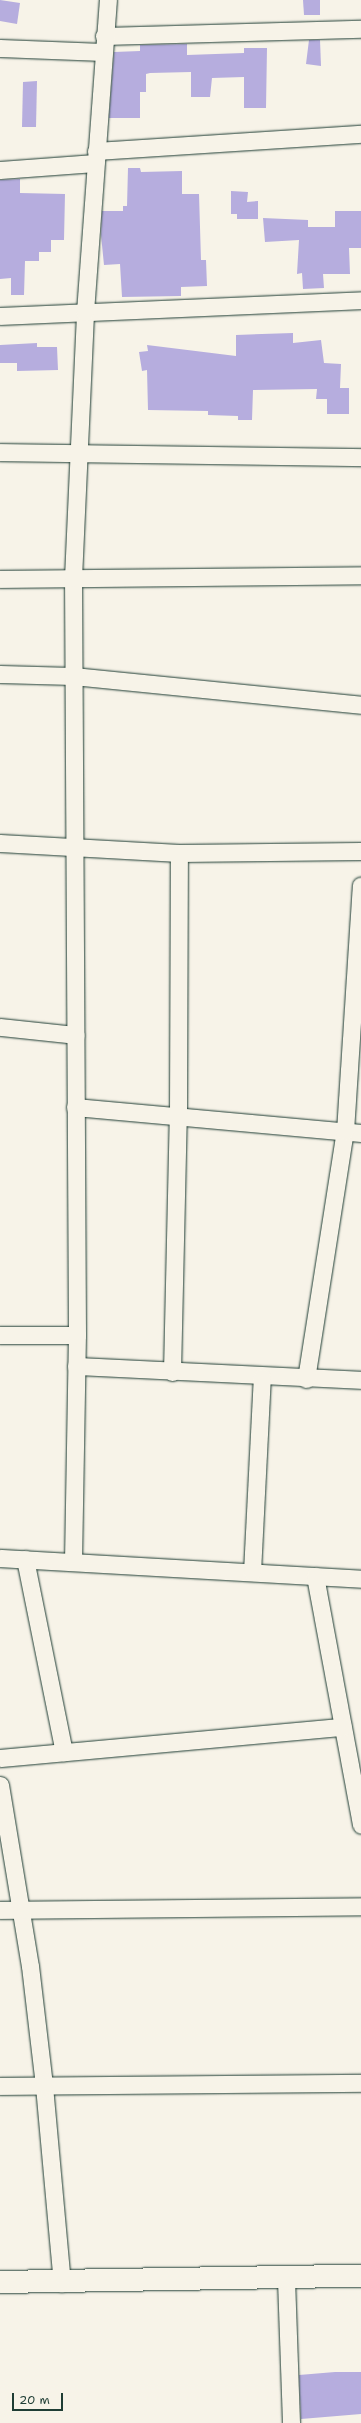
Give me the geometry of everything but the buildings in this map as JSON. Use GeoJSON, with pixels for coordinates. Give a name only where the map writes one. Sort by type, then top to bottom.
{"type":"FeatureCollection","features":[{"type":"Feature","properties":{"kind":"street"},"geometry":{"type":"LineString","coordinates":[[73,1562],[77,1335],[76,1035],[72,849],[73,578],[80,452],[85,312],[103,44],[108,0]]}},
{"type":"Feature","properties":{"kind":"street"},"geometry":{"type":"LineString","coordinates":[[0,48],[103,44],[361,29]]}},
{"type":"Feature","properties":{"kind":"street"},"geometry":{"type":"LineString","coordinates":[[0,170],[96,157],[361,134]]}},
{"type":"Feature","properties":{"kind":"street"},"geometry":{"type":"LineString","coordinates":[[0,316],[361,300]]}},
{"type":"Feature","properties":{"kind":"street"},"geometry":{"type":"LineString","coordinates":[[0,452],[361,457]]}},
{"type":"Feature","properties":{"kind":"street"},"geometry":{"type":"LineString","coordinates":[[0,579],[361,575]]}},
{"type":"Feature","properties":{"kind":"street"},"geometry":{"type":"LineString","coordinates":[[0,674],[73,676],[361,705]]}},
{"type":"Feature","properties":{"kind":"street"},"geometry":{"type":"LineString","coordinates":[[0,843],[72,849],[179,853],[361,851]]}},
{"type":"Feature","properties":{"kind":"street"},"geometry":{"type":"LineString","coordinates":[[172,1372],[178,1114],[179,853]]}},
{"type":"Feature","properties":{"kind":"street"},"geometry":{"type":"LineString","coordinates":[[306,1379],[353,1132],[361,886]]}},
{"type":"Feature","properties":{"kind":"street"},"geometry":{"type":"LineString","coordinates":[[0,1027],[76,1035]]}},
{"type":"Feature","properties":{"kind":"street"},"geometry":{"type":"LineString","coordinates":[[76,1107],[178,1114],[353,1132]]}},
{"type":"Feature","properties":{"kind":"street"},"geometry":{"type":"LineString","coordinates":[[0,1336],[77,1335]]}},
{"type":"Feature","properties":{"kind":"street"},"geometry":{"type":"LineString","coordinates":[[76,1366],[262,1377],[361,1380]]}},
{"type":"Feature","properties":{"kind":"street"},"geometry":{"type":"LineString","coordinates":[[252,1572],[262,1377]]}},
{"type":"Feature","properties":{"kind":"street"},"geometry":{"type":"LineString","coordinates":[[0,1558],[361,1579]]}},
{"type":"Feature","properties":{"kind":"street"},"geometry":{"type":"LineString","coordinates":[[25,1559],[64,1752]]}},
{"type":"Feature","properties":{"kind":"street"},"geometry":{"type":"LineString","coordinates":[[315,1576],[361,1825]]}},
{"type":"Feature","properties":{"kind":"street"},"geometry":{"type":"LineString","coordinates":[[0,1758],[343,1727]]}},
{"type":"Feature","properties":{"kind":"street"},"geometry":{"type":"LineString","coordinates":[[0,1785],[4,1823],[21,1909],[44,2086],[62,2283]]}},
{"type":"Feature","properties":{"kind":"street"},"geometry":{"type":"LineString","coordinates":[[0,1910],[361,1906]]}},
{"type":"Feature","properties":{"kind":"street"},"geometry":{"type":"LineString","coordinates":[[0,2086],[361,2083]]}},
{"type":"Feature","properties":{"kind":"street"},"geometry":{"type":"LineString","coordinates":[[0,2282],[62,2283],[286,2279],[361,2276]]}},
{"type":"Feature","properties":{"kind":"street"},"geometry":{"type":"LineString","coordinates":[[286,2279],[291,2423]]}}]}
